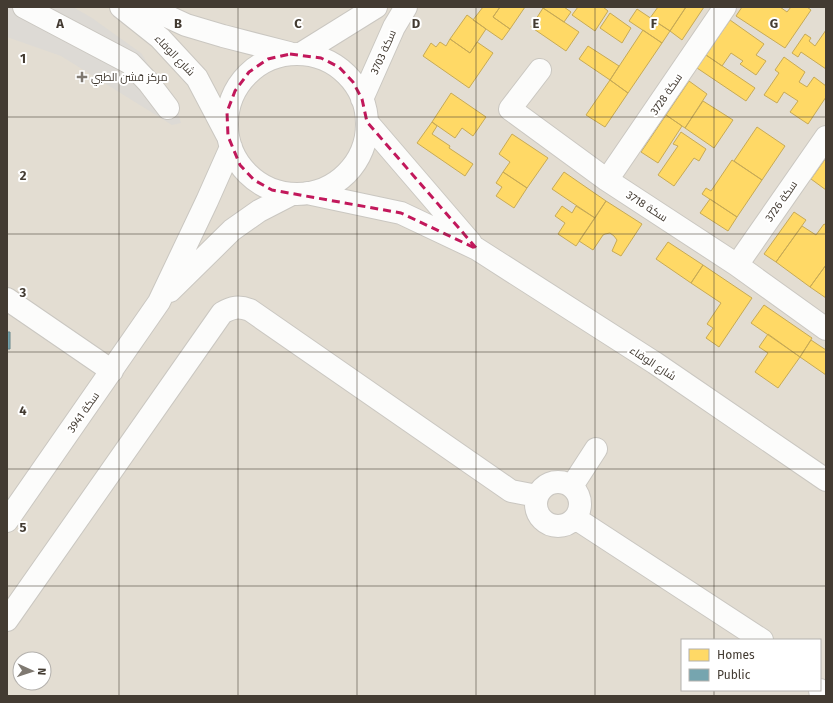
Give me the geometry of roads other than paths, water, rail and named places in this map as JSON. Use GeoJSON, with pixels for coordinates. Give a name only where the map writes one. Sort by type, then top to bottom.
{"type":"FeatureCollection","features":[{"type":"Feature","properties":{"kind":"street"},"geometry":{"type":"LineString","coordinates":[[24,7],[130,63],[149,83],[168,108]]}},
{"type":"Feature","properties":{"kind":"street","name":"شارع الوفاء"},"geometry":{"type":"LineString","coordinates":[[121,7],[160,38],[197,78],[229,141]]}},
{"type":"Feature","properties":{"kind":"street","name":"شارع الوفاء"},"geometry":{"type":"LineString","coordinates":[[148,7],[186,25],[223,36],[296,53]]}},
{"type":"Feature","properties":{"kind":"street"},"geometry":{"type":"LineString","coordinates":[[376,7],[296,53],[268,60],[249,72],[235,91],[228,112],[229,141],[240,165],[254,180],[272,190],[401,213],[477,250]]}},
{"type":"Feature","properties":{"kind":"street","name":"سكة 3703"},"geometry":{"type":"LineString","coordinates":[[362,99],[394,27],[406,7]]}},
{"type":"Feature","properties":{"kind":"street","name":"سكة 3728"},"geometry":{"type":"LineString","coordinates":[[607,180],[725,7]]}},
{"type":"Feature","properties":{"kind":"street"},"geometry":{"type":"LineString","coordinates":[[296,53],[321,58],[339,67],[353,82],[362,99],[366,110],[367,122],[364,142],[356,161],[343,176],[326,187],[300,194]]}},
{"type":"Feature","properties":{"kind":"street","name":"سكة 3718"},"geometry":{"type":"LineString","coordinates":[[540,70],[510,109],[607,180],[737,265],[826,329]]}},
{"type":"Feature","properties":{"kind":"street"},"geometry":{"type":"LineString","coordinates":[[367,122],[477,250]]}},
{"type":"Feature","properties":{"kind":"street","name":"سكة 3726"},"geometry":{"type":"LineString","coordinates":[[737,265],[826,137]]}},
{"type":"Feature","properties":{"kind":"street","name":"سكة 3941"},"geometry":{"type":"LineString","coordinates":[[7,521],[159,302],[207,201],[229,141]]}},
{"type":"Feature","properties":{"kind":"street","name":"سكة 3941"},"geometry":{"type":"LineString","coordinates":[[159,302],[232,230],[259,211],[300,194]]}},
{"type":"Feature","properties":{"kind":"street","name":"شارع الوفاء"},"geometry":{"type":"LineString","coordinates":[[477,250],[655,363],[826,480]]}},
{"type":"Feature","properties":{"kind":"street"},"geometry":{"type":"LineString","coordinates":[[7,299],[112,371]]}},
{"type":"Feature","properties":{"kind":"street"},"geometry":{"type":"LineString","coordinates":[[7,620],[222,313],[230,308],[240,307],[250,310],[511,491],[537,496]]}},
{"type":"Feature","properties":{"kind":"street"},"geometry":{"type":"LineString","coordinates":[[572,486],[596,449]]}},
{"type":"Feature","properties":{"kind":"street"},"geometry":{"type":"LineString","coordinates":[[558,481],[566,482],[572,486],[577,491],[580,498],[579,512],[570,523],[557,526],[550,525],[540,516],[537,510],[537,496],[540,490],[545,485],[558,481]]}},
{"type":"Feature","properties":{"kind":"street"},"geometry":{"type":"LineString","coordinates":[[575,518],[760,639]]}},
{"type":"Feature","properties":{"kind":"place","name":"مركز قشن الطبي"},"geometry":{"type":"Point","coordinates":[82,77]}}]}
